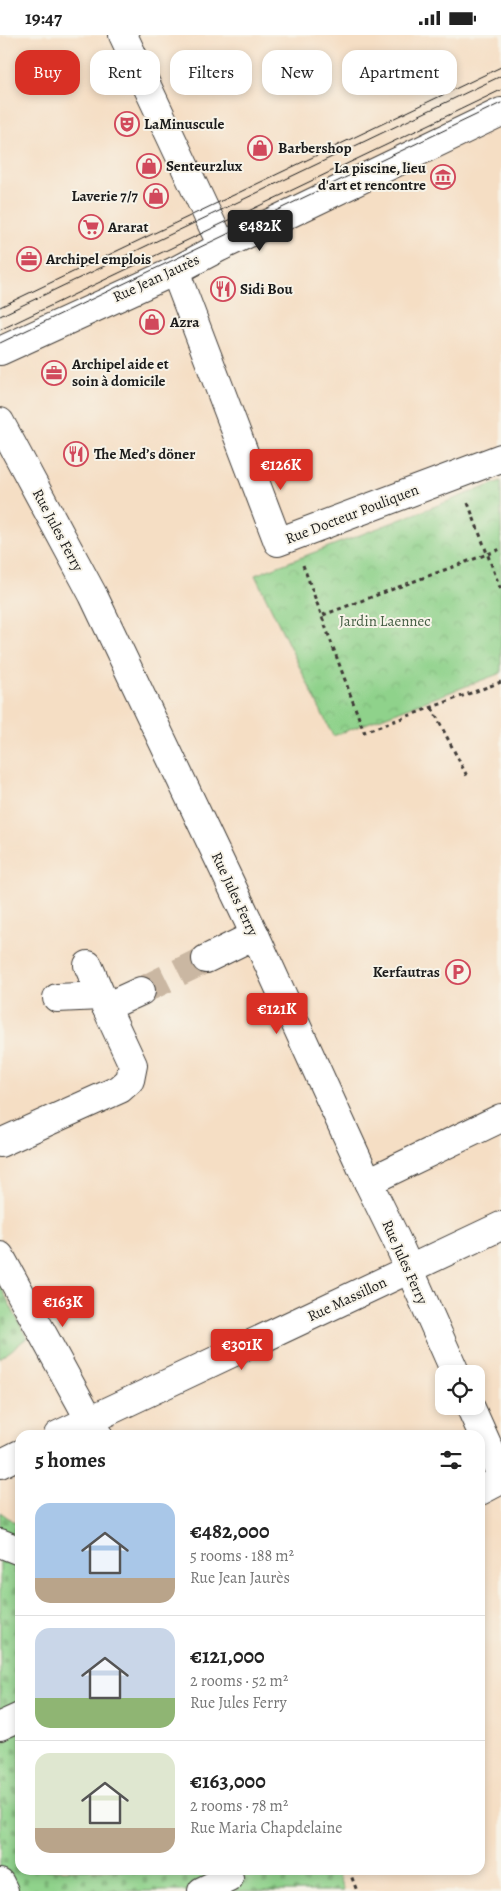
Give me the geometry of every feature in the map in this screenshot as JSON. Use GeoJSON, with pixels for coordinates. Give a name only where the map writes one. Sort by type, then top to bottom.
{"type":"FeatureCollection","features":[{"type":"Feature","properties":{"kind":"street"},"geometry":{"type":"LineString","coordinates":[[123,35],[222,246]]}},
{"type":"Feature","properties":{"kind":"street","name":"Rue Jean Jaurès"},"geometry":{"type":"LineString","coordinates":[[0,351],[175,271],[222,246],[501,113]]}},
{"type":"Feature","properties":{"kind":"street","name":"Rue Docteur Pouliquen"},"geometry":{"type":"LineString","coordinates":[[175,271],[278,542],[501,458]]}},
{"type":"Feature","properties":{"kind":"street","name":"Rue Jules Ferry"},"geometry":{"type":"LineString","coordinates":[[0,422],[93,595],[255,935],[452,1365]]}},
{"type":"Feature","properties":{"kind":"street"},"geometry":{"type":"LineString","coordinates":[[206,959],[255,935]]}},
{"type":"Feature","properties":{"kind":"street"},"geometry":{"type":"LineString","coordinates":[[0,1143],[120,1089],[130,1080],[133,1065],[88,965]]}},
{"type":"Feature","properties":{"kind":"street"},"geometry":{"type":"LineString","coordinates":[[58,998],[104,1002],[141,991]]}},
{"type":"Feature","properties":{"kind":"street"},"geometry":{"type":"LineString","coordinates":[[368,1181],[501,1118]]}},
{"type":"Feature","properties":{"kind":"street","name":"Rue Massillon"},"geometry":{"type":"LineString","coordinates":[[80,1430],[93,1427],[501,1227]]}},
{"type":"Feature","properties":{"kind":"street"},"geometry":{"type":"LineString","coordinates":[[0,1256],[93,1427]]}},
{"type":"Feature","properties":{"kind":"street"},"geometry":{"type":"LineString","coordinates":[[474,1415],[481,1430]]}},
{"type":"Feature","properties":{"kind":"street"},"geometry":{"type":"LineString","coordinates":[[485,1439],[501,1475]]}},
{"type":"Feature","properties":{"kind":"street"},"geometry":{"type":"LineString","coordinates":[[0,1464],[15,1456]]}},
{"type":"Feature","properties":{"kind":"street"},"geometry":{"type":"LineString","coordinates":[[485,1488],[501,1480]]}},
{"type":"Feature","properties":{"kind":"street"},"geometry":{"type":"LineString","coordinates":[[0,1543],[15,1549]]}},
{"type":"Feature","properties":{"kind":"street"},"geometry":{"type":"LineString","coordinates":[[0,1726],[15,1719]]}},
{"type":"Feature","properties":{"kind":"street"},"geometry":{"type":"LineString","coordinates":[[202,1891],[230,1880]]}},
{"type":"Feature","properties":{"kind":"street"},"geometry":{"type":"LineString","coordinates":[[0,1883],[4,1891]]}},
{"type":"Feature","properties":{"kind":"path"},"geometry":{"type":"LineString","coordinates":[[456,475],[501,590]]}},
{"type":"Feature","properties":{"kind":"path"},"geometry":{"type":"LineString","coordinates":[[292,537],[323,615],[364,731],[501,682]]}},
{"type":"Feature","properties":{"kind":"path"},"geometry":{"type":"LineString","coordinates":[[323,615],[501,549]]}},
{"type":"Feature","properties":{"kind":"path"},"geometry":{"type":"LineString","coordinates":[[432,708],[468,778]]}},
{"type":"Feature","properties":{"kind":"path"},"geometry":{"type":"LineString","coordinates":[[351,1875],[357,1891]]}},
{"type":"Feature","properties":{"kind":"green space","name":"Jardin Laennec"},"geometry":{"type":"Polygon","coordinates":[[[501,481],[501,673],[333,736],[255,575],[501,481]]]}},
{"type":"Feature","properties":{"kind":"green space"},"geometry":{"type":"Polygon","coordinates":[[[0,1285],[27,1338],[0,1359],[0,1285]]]}},
{"type":"Feature","properties":{"kind":"green space"},"geometry":{"type":"Polygon","coordinates":[[[0,1512],[15,1522],[15,1875],[338,1875],[344,1891],[0,1891],[0,1512]]]}},
{"type":"Feature","properties":{"kind":"tunnel"},"geometry":{"type":"LineString","coordinates":[[141,991],[206,959]]}},
{"type":"Feature","properties":{"kind":"tram line"},"geometry":{"type":"LineString","coordinates":[[0,307],[501,67]]}},
{"type":"Feature","properties":{"kind":"tram line"},"geometry":{"type":"LineString","coordinates":[[0,316],[501,76]]}},
{"type":"Feature","properties":{"kind":"tram line"},"geometry":{"type":"LineString","coordinates":[[0,330],[501,90]]}},
{"type":"Feature","properties":{"kind":"tram line"},"geometry":{"type":"LineString","coordinates":[[0,343],[501,103]]}},
{"type":"Feature","properties":{"kind":"place","name":"LaMinuscule"},"geometry":{"type":"Point","coordinates":[127,124]}},
{"type":"Feature","properties":{"kind":"place","name":"Barbershop"},"geometry":{"type":"Point","coordinates":[260,148]}},
{"type":"Feature","properties":{"kind":"place","name":"Senteur2lux"},"geometry":{"type":"Point","coordinates":[149,166]}},
{"type":"Feature","properties":{"kind":"place","name":"La piscine, lieu d'art et rencontre"},"geometry":{"type":"Point","coordinates":[443,177]}},
{"type":"Feature","properties":{"kind":"place","name":"Laverie 7/7"},"geometry":{"type":"Point","coordinates":[156,196]}},
{"type":"Feature","properties":{"kind":"place","name":"Ararat"},"geometry":{"type":"Point","coordinates":[91,227]}},
{"type":"Feature","properties":{"kind":"place","name":"Archipel emplois"},"geometry":{"type":"Point","coordinates":[29,259]}},
{"type":"Feature","properties":{"kind":"place","name":"Sidi Bou"},"geometry":{"type":"Point","coordinates":[223,289]}},
{"type":"Feature","properties":{"kind":"place","name":"Azra"},"geometry":{"type":"Point","coordinates":[152,322]}},
{"type":"Feature","properties":{"kind":"place","name":"Archipel aide et soin à domicile"},"geometry":{"type":"Point","coordinates":[54,373]}},
{"type":"Feature","properties":{"kind":"place","name":"The Med’s döner"},"geometry":{"type":"Point","coordinates":[76,454]}},
{"type":"Feature","properties":{"kind":"place","name":"Kerfautras"},"geometry":{"type":"Point","coordinates":[458,972]}}]}
